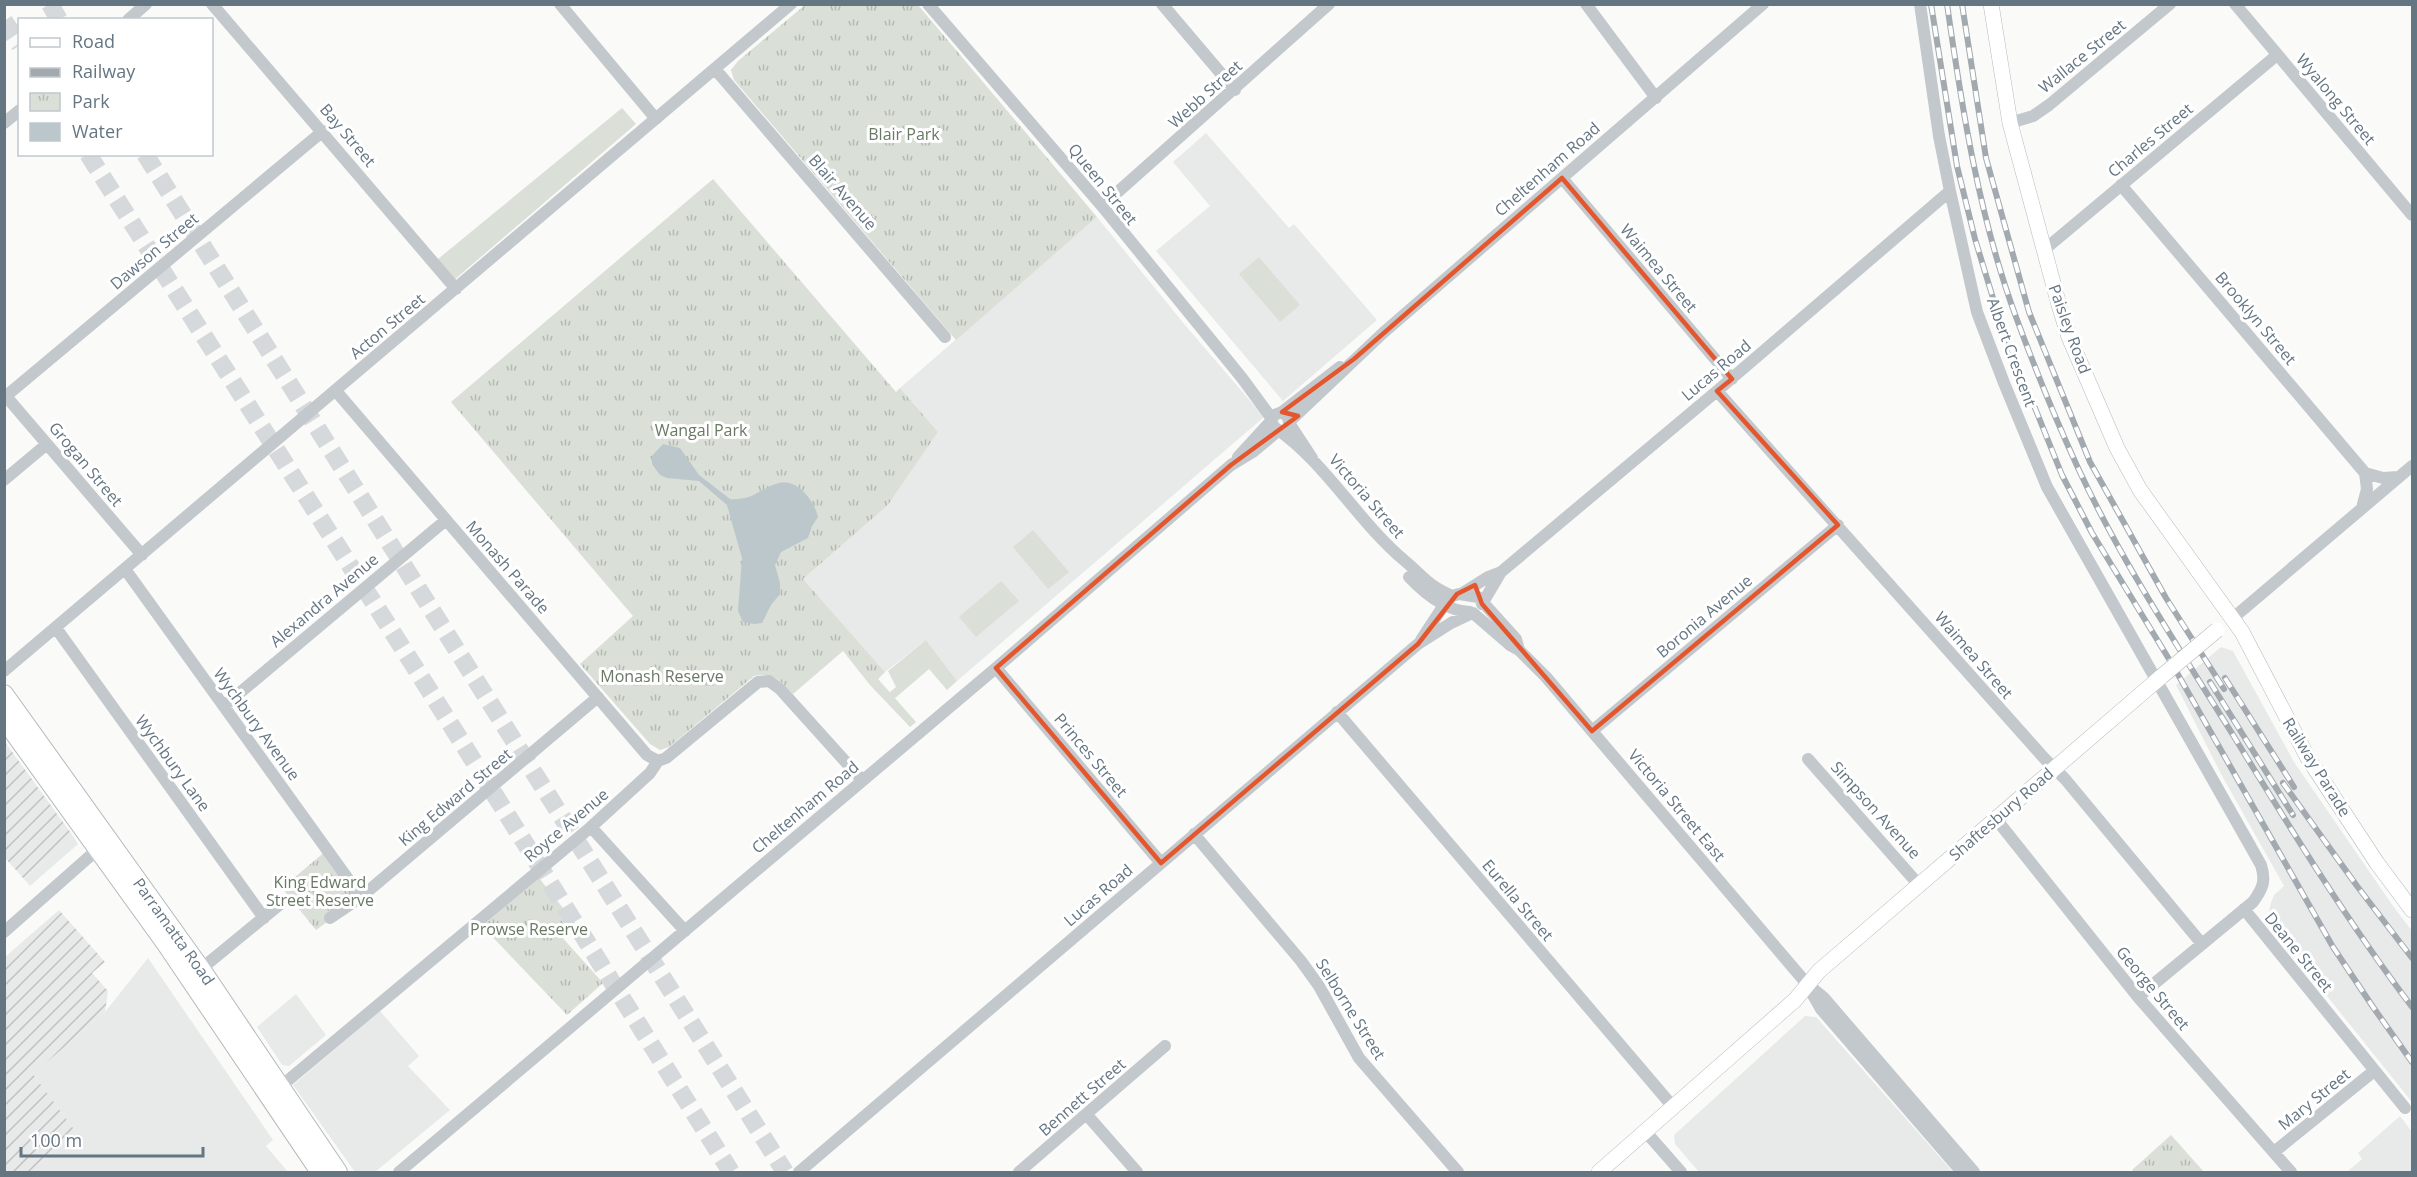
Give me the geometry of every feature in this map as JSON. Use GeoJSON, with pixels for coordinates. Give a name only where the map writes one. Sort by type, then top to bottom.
{"type":"FeatureCollection","features":[{"type":"Feature","properties":{"kind":"highway","name":"Parramatta Road"},"geometry":{"type":"LineString","coordinates":[[4,694],[201,969],[338,1173]]}},
{"type":"Feature","properties":{"kind":"highway","name":"Parramatta Road"},"geometry":{"type":"LineString","coordinates":[[4,719],[166,944],[320,1173]]}},
{"type":"Feature","properties":{"kind":"main road","name":"Paisley Road"},"geometry":{"type":"LineString","coordinates":[[1991,4],[2010,123],[2070,337],[2117,448],[2140,490],[2233,618]]}},
{"type":"Feature","properties":{"kind":"main road","name":"Shaftesbury Road"},"geometry":{"type":"LineString","coordinates":[[1599,1173],[1795,1000],[1807,984],[1919,885],[2233,618]]}},
{"type":"Feature","properties":{"kind":"main road","name":"Railway Parade"},"geometry":{"type":"LineString","coordinates":[[2233,618],[2308,758],[2412,910]]}},
{"type":"Feature","properties":{"kind":"street"},"geometry":{"type":"LineString","coordinates":[[130,18],[146,4]]}},
{"type":"Feature","properties":{"kind":"street","name":"Bay Street"},"geometry":{"type":"LineString","coordinates":[[212,4],[456,289]]}},
{"type":"Feature","properties":{"kind":"street"},"geometry":{"type":"LineString","coordinates":[[560,4],[656,119]]}},
{"type":"Feature","properties":{"kind":"street","name":"Acton Street"},"geometry":{"type":"LineString","coordinates":[[4,671],[791,4]]}},
{"type":"Feature","properties":{"kind":"street","name":"Queen Street"},"geometry":{"type":"LineString","coordinates":[[928,4],[1102,206],[1249,387],[1280,421]]}},
{"type":"Feature","properties":{"kind":"street"},"geometry":{"type":"LineString","coordinates":[[1162,4],[1235,90]]}},
{"type":"Feature","properties":{"kind":"street","name":"Webb Street"},"geometry":{"type":"LineString","coordinates":[[1102,206],[1329,4]]}},
{"type":"Feature","properties":{"kind":"street"},"geometry":{"type":"LineString","coordinates":[[1586,4],[1656,98]]}},
{"type":"Feature","properties":{"kind":"street","name":"Cheltenham Road"},"geometry":{"type":"LineString","coordinates":[[399,1173],[996,668],[1280,421],[1336,380],[1354,359],[1763,4]]}},
{"type":"Feature","properties":{"kind":"street","name":"Albert Crescent"},"geometry":{"type":"LineString","coordinates":[[1920,4],[1939,136],[1977,312],[2043,477],[2080,549],[2160,678]]}},
{"type":"Feature","properties":{"kind":"street","name":"Wallace Street"},"geometry":{"type":"LineString","coordinates":[[2010,123],[2033,116],[2049,105],[2170,4]]}},
{"type":"Feature","properties":{"kind":"street","name":"Wyalong Street"},"geometry":{"type":"LineString","coordinates":[[2235,4],[2412,215]]}},
{"type":"Feature","properties":{"kind":"street","name":"Charles Street"},"geometry":{"type":"LineString","coordinates":[[2044,250],[2277,55]]}},
{"type":"Feature","properties":{"kind":"street","name":"Blair Avenue"},"geometry":{"type":"LineString","coordinates":[[715,69],[945,337]]}},
{"type":"Feature","properties":{"kind":"street"},"geometry":{"type":"LineString","coordinates":[[4,123],[18,112]]}},
{"type":"Feature","properties":{"kind":"street","name":"Dawson Street"},"geometry":{"type":"LineString","coordinates":[[5,395],[323,131]]}},
{"type":"Feature","properties":{"kind":"street","name":"Waimea Street"},"geometry":{"type":"LineString","coordinates":[[1562,178],[1732,379]]}},
{"type":"Feature","properties":{"kind":"street","name":"Brooklyn Street"},"geometry":{"type":"LineString","coordinates":[[2121,185],[2365,473]]}},
{"type":"Feature","properties":{"kind":"street","name":"Lucas Road"},"geometry":{"type":"LineString","coordinates":[[807,1170],[1194,834],[1418,644],[1477,608],[1502,572],[1717,392],[1950,191]]}},
{"type":"Feature","properties":{"kind":"street","name":"Monash Parade"},"geometry":{"type":"LineString","coordinates":[[336,391],[647,755],[658,761]]}},
{"type":"Feature","properties":{"kind":"street","name":"Waimea Street"},"geometry":{"type":"LineString","coordinates":[[1717,392],[2054,768],[2202,944]]}},
{"type":"Feature","properties":{"kind":"street","name":"Grogan Street"},"geometry":{"type":"LineString","coordinates":[[5,395],[142,555]]}},
{"type":"Feature","properties":{"kind":"street","name":"Victoria Street"},"geometry":{"type":"LineString","coordinates":[[1280,421],[1397,556],[1428,584],[1452,600]]}},
{"type":"Feature","properties":{"kind":"street"},"geometry":{"type":"LineString","coordinates":[[4,480],[47,444]]}},
{"type":"Feature","properties":{"kind":"street","name":"Shaftesbury Road"},"geometry":{"type":"LineString","coordinates":[[2233,618],[2412,466]]}},
{"type":"Feature","properties":{"kind":"street"},"geometry":{"type":"LineString","coordinates":[[2362,508],[2367,489],[2365,473],[2383,477],[2398,477]]}},
{"type":"Feature","properties":{"kind":"street","name":"Alexandra Avenue"},"geometry":{"type":"LineString","coordinates":[[224,706],[446,520]]}},
{"type":"Feature","properties":{"kind":"street","name":"Boronia Avenue"},"geometry":{"type":"LineString","coordinates":[[1592,731],[1838,525]]}},
{"type":"Feature","properties":{"kind":"street","name":"Wychbury Avenue"},"geometry":{"type":"LineString","coordinates":[[125,569],[361,897]]}},
{"type":"Feature","properties":{"kind":"street","name":"Lucas Road"},"geometry":{"type":"LineString","coordinates":[[1418,644],[1452,600],[1488,577],[1502,572]]}},
{"type":"Feature","properties":{"kind":"street"},"geometry":{"type":"LineString","coordinates":[[1477,597],[1477,608],[1458,612],[1452,600],[1477,597]]}},
{"type":"Feature","properties":{"kind":"street","name":"Victoria Street East"},"geometry":{"type":"LineString","coordinates":[[1477,608],[1510,645],[1519,650],[1546,677],[1807,984],[1824,998],[1974,1173]]}},
{"type":"Feature","properties":{"kind":"street","name":"Wychbury Lane"},"geometry":{"type":"LineString","coordinates":[[56,627],[264,918]]}},
{"type":"Feature","properties":{"kind":"street","name":"Princes Street"},"geometry":{"type":"LineString","coordinates":[[996,668],[1161,863]]}},
{"type":"Feature","properties":{"kind":"street","name":"Deane Street"},"geometry":{"type":"LineString","coordinates":[[2160,678],[2265,877],[2264,885],[2253,902],[2244,909],[2405,1108]]}},
{"type":"Feature","properties":{"kind":"street","name":"Royce Avenue"},"geometry":{"type":"LineString","coordinates":[[280,1087],[591,827],[650,773],[658,761],[666,758],[752,685],[769,681],[780,689],[862,780]]}},
{"type":"Feature","properties":{"kind":"street","name":"King Edward Street"},"geometry":{"type":"LineString","coordinates":[[330,918],[361,897],[598,697]]}},
{"type":"Feature","properties":{"kind":"street","name":"Eurella Street"},"geometry":{"type":"LineString","coordinates":[[1337,712],[1674,1108]]}},
{"type":"Feature","properties":{"kind":"street","name":"Simpson Avenue"},"geometry":{"type":"LineString","coordinates":[[1808,759],[1919,885]]}},
{"type":"Feature","properties":{"kind":"street","name":"George Street"},"geometry":{"type":"LineString","coordinates":[[1995,819],[2138,997],[2291,1173]]}},
{"type":"Feature","properties":{"kind":"street"},"geometry":{"type":"LineString","coordinates":[[591,827],[685,931]]}},
{"type":"Feature","properties":{"kind":"street","name":"Selborne Street"},"geometry":{"type":"LineString","coordinates":[[1194,834],[1301,961],[1319,986],[1359,1058],[1458,1173]]}},
{"type":"Feature","properties":{"kind":"street"},"geometry":{"type":"LineString","coordinates":[[4,932],[98,849]]}},
{"type":"Feature","properties":{"kind":"street"},"geometry":{"type":"LineString","coordinates":[[201,969],[285,900]]}},
{"type":"Feature","properties":{"kind":"street"},"geometry":{"type":"LineString","coordinates":[[2138,997],[2244,909]]}},
{"type":"Feature","properties":{"kind":"street","name":"Victoria Street East"},"geometry":{"type":"LineString","coordinates":[[1807,984],[1821,1010],[1962,1173]]}},
{"type":"Feature","properties":{"kind":"street","name":"Bennett Street"},"geometry":{"type":"LineString","coordinates":[[1019,1173],[1165,1046]]}},
{"type":"Feature","properties":{"kind":"street","name":"Mary Street"},"geometry":{"type":"LineString","coordinates":[[2274,1152],[2374,1071]]}},
{"type":"Feature","properties":{"kind":"street"},"geometry":{"type":"LineString","coordinates":[[1087,1115],[1137,1173]]}},
{"type":"Feature","properties":{"kind":"street"},"geometry":{"type":"LineString","coordinates":[[1645,1131],[1681,1173]]}},
{"type":"Feature","properties":{"kind":"highlighted area"},"geometry":{"type":"Polygon","coordinates":[[[1562,178],[1732,379],[1717,391],[1838,525],[1592,731],[1482,604],[1475,585],[1457,594],[1418,644],[1161,863],[996,668],[1231,465],[1298,416],[1282,412],[1354,359],[1562,178]]]}},
{"type":"Feature","properties":{"kind":"shaded area"},"geometry":{"type":"Polygon","coordinates":[[[1206,133],[1289,228],[1294,224],[1377,320],[1283,401],[1156,251],[1210,206],[1173,162],[1206,133]]]}},
{"type":"Feature","properties":{"kind":"shaded area"},"geometry":{"type":"Polygon","coordinates":[[[1097,217],[1264,417],[957,681],[926,640],[885,672],[803,579],[888,505],[938,432],[900,388],[1097,217]]]}},
{"type":"Feature","properties":{"kind":"shaded area"},"geometry":{"type":"Polygon","coordinates":[[[2221,647],[2233,651],[2294,762],[2412,931],[2412,1102],[2270,925],[2268,916],[2271,903],[2274,895],[2284,886],[2221,774],[2176,685],[2221,647]]]}},
{"type":"Feature","properties":{"kind":"shaded area"},"geometry":{"type":"Polygon","coordinates":[[[5,742],[73,836],[24,879],[5,858],[5,742]]]}},
{"type":"Feature","properties":{"kind":"shaded area"},"geometry":{"type":"Polygon","coordinates":[[[73,836],[78,844],[30,886],[24,879],[73,836]]]}},
{"type":"Feature","properties":{"kind":"shaded area"},"geometry":{"type":"Polygon","coordinates":[[[59,910],[105,962],[92,973],[108,991],[105,1012],[33,1074],[76,1132],[29,1172],[5,1172],[5,957],[59,910]]]}},
{"type":"Feature","properties":{"kind":"shaded area"},"geometry":{"type":"Polygon","coordinates":[[[148,958],[273,1140],[266,1146],[288,1172],[29,1172],[76,1132],[33,1074],[105,1012],[148,958]]]}},
{"type":"Feature","properties":{"kind":"shaded area"},"geometry":{"type":"Polygon","coordinates":[[[296,994],[326,1035],[289,1066],[282,1065],[257,1027],[296,994]]]}},
{"type":"Feature","properties":{"kind":"shaded area"},"geometry":{"type":"Polygon","coordinates":[[[380,1011],[419,1056],[408,1066],[450,1110],[375,1172],[355,1172],[293,1085],[380,1011]]]}},
{"type":"Feature","properties":{"kind":"shaded area"},"geometry":{"type":"Polygon","coordinates":[[[1805,1016],[1816,1017],[1953,1172],[1699,1172],[1675,1144],[1674,1135],[1805,1016]]]}},
{"type":"Feature","properties":{"kind":"shaded area"},"geometry":{"type":"Polygon","coordinates":[[[2400,1116],[2412,1132],[2412,1172],[2347,1172],[2362,1159],[2358,1153],[2400,1116]]]}},
{"type":"Feature","properties":{"kind":"green space","name":"Blair Park"},"geometry":{"type":"Polygon","coordinates":[[[805,5],[918,5],[1097,217],[956,340],[734,80],[731,70],[738,61],[805,5]]]}},
{"type":"Feature","properties":{"kind":"green space"},"geometry":{"type":"Polygon","coordinates":[[[622,108],[636,124],[454,280],[438,259],[622,108]]]}},
{"type":"Feature","properties":{"kind":"green space","name":"Wangal Park"},"geometry":{"type":"Polygon","coordinates":[[[713,179],[896,392],[900,388],[938,432],[888,505],[803,579],[885,672],[878,679],[916,722],[910,727],[870,685],[843,651],[793,694],[776,678],[766,675],[754,676],[669,747],[660,750],[650,744],[580,664],[633,616],[451,402],[713,179]]]}},
{"type":"Feature","properties":{"kind":"green space"},"geometry":{"type":"Polygon","coordinates":[[[1259,257],[1300,305],[1280,322],[1239,274],[1259,257]]]}},
{"type":"Feature","properties":{"kind":"green space"},"geometry":{"type":"Polygon","coordinates":[[[1033,530],[1069,572],[1048,589],[1013,547],[1033,530]]]}},
{"type":"Feature","properties":{"kind":"green space"},"geometry":{"type":"Polygon","coordinates":[[[1001,581],[1019,601],[976,637],[959,617],[1001,581]]]}},
{"type":"Feature","properties":{"kind":"green space"},"geometry":{"type":"Polygon","coordinates":[[[926,640],[957,681],[947,690],[929,669],[894,699],[889,693],[896,687],[888,671],[926,640]]]}},
{"type":"Feature","properties":{"kind":"green space","name":"King Edward Street Reserve"},"geometry":{"type":"Polygon","coordinates":[[[327,850],[361,897],[316,930],[282,888],[327,850]]]}},
{"type":"Feature","properties":{"kind":"green space","name":"Prowse Reserve"},"geometry":{"type":"Polygon","coordinates":[[[539,878],[575,923],[560,935],[603,983],[567,1015],[482,926],[539,878]]]}},
{"type":"Feature","properties":{"kind":"green space"},"geometry":{"type":"Polygon","coordinates":[[[2171,1135],[2204,1172],[2134,1172],[2132,1170],[2171,1135]]]}},
{"type":"Feature","properties":{"kind":"water"},"geometry":{"type":"Polygon","coordinates":[[[663,444],[680,448],[699,475],[730,499],[745,498],[772,485],[786,482],[804,492],[813,505],[818,517],[808,538],[781,552],[775,565],[780,583],[780,594],[771,605],[762,623],[743,622],[738,611],[742,558],[727,505],[699,481],[667,478],[660,475],[652,464],[652,456],[663,444]]]}},
{"type":"Feature","properties":{"kind":"tunnel"},"geometry":{"type":"LineString","coordinates":[[50,4],[58,18]]}},
{"type":"Feature","properties":{"kind":"tunnel"},"geometry":{"type":"LineString","coordinates":[[4,21],[18,42]]}},
{"type":"Feature","properties":{"kind":"tunnel"},"geometry":{"type":"LineString","coordinates":[[89,156],[414,666],[731,1172]]}},
{"type":"Feature","properties":{"kind":"tunnel"},"geometry":{"type":"LineString","coordinates":[[146,156],[785,1172]]}},
{"type":"Feature","properties":{"kind":"railway"},"geometry":{"type":"LineString","coordinates":[[1931,4],[1957,166],[1975,239],[2000,321],[2062,475],[2092,533],[2172,664],[2333,947],[2412,1062]]}},
{"type":"Feature","properties":{"kind":"railway"},"geometry":{"type":"LineString","coordinates":[[1947,4],[1973,162],[1992,241],[2023,336],[2078,468],[2132,570],[2276,805],[2365,941],[2412,1007]]}},
{"type":"Feature","properties":{"kind":"railway"},"geometry":{"type":"LineString","coordinates":[[1962,4],[1986,158],[2029,312],[2090,462],[2166,598],[2224,689]]}},
{"type":"Feature","properties":{"kind":"railway"},"geometry":{"type":"LineString","coordinates":[[2225,678],[2294,787]]}},
{"type":"Feature","properties":{"kind":"railway"},"geometry":{"type":"LineString","coordinates":[[2210,682],[2293,815]]}},
{"type":"Feature","properties":{"kind":"railway"},"geometry":{"type":"LineString","coordinates":[[2283,783],[2412,958]]}},
{"type":"Feature","properties":{"kind":"park label","name":"Monash Reserve"},"geometry":{"type":"Point","coordinates":[662,676]}}]}
